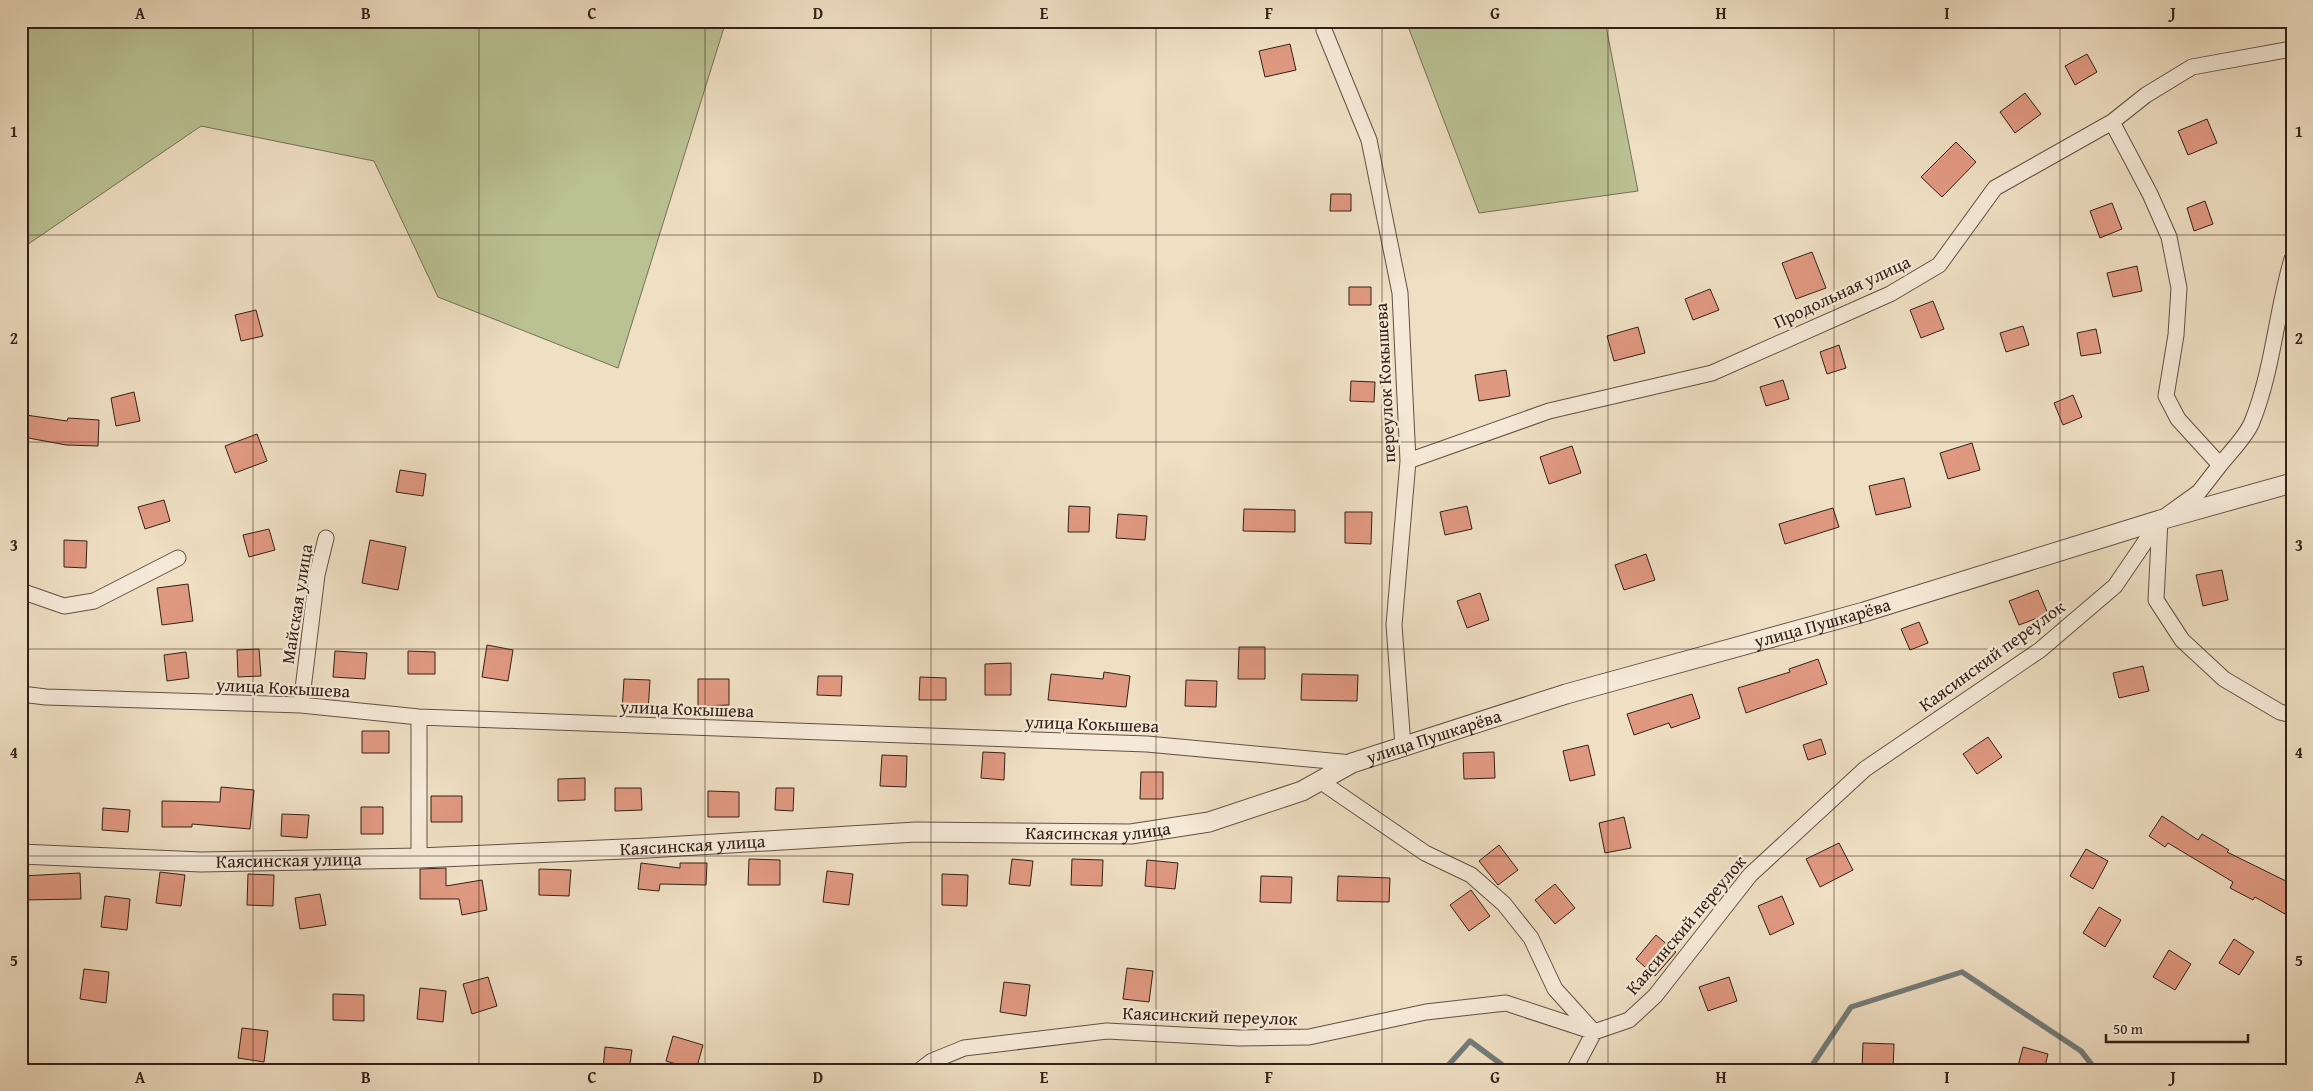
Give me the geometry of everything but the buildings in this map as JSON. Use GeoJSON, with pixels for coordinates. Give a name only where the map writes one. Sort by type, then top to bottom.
{"type":"FeatureCollection","features":[{"type":"Feature","properties":{"kind":"street","name":"переулок Кокышева"},"geometry":{"type":"LineString","coordinates":[[1324,30],[1369,140],[1398,284],[1408,461],[1394,625],[1403,746]]}},
{"type":"Feature","properties":{"kind":"street","name":"Продольная улица"},"geometry":{"type":"LineString","coordinates":[[1408,461],[1549,411],[1712,373],[1890,294],[1939,265],[1995,188],[2112,122],[2146,95],[2192,67],[2292,49]]}},
{"type":"Feature","properties":{"kind":"street"},"geometry":{"type":"LineString","coordinates":[[2112,122],[2150,194],[2169,237],[2179,288],[2176,335],[2166,396],[2178,419],[2220,465]]}},
{"type":"Feature","properties":{"kind":"street"},"geometry":{"type":"LineString","coordinates":[[2292,259],[2286,280],[2274,347],[2251,424],[2199,492],[2160,520],[2156,600],[2182,640],[2224,680],[2280,712],[2292,715]]}},
{"type":"Feature","properties":{"kind":"street","name":"улица Пушкарёва"},"geometry":{"type":"LineString","coordinates":[[1352,762],[1566,694],[1864,612],[2160,520],[2292,484]]}},
{"type":"Feature","properties":{"kind":"street","name":"Каясинский переулок"},"geometry":{"type":"LineString","coordinates":[[920,1070],[932,1061],[964,1048],[1107,1031],[1239,1038],[1309,1037],[1426,1012],[1506,1003],[1594,1032],[1629,1020],[1654,996],[1750,875],[1865,769],[2040,650],[2115,586],[2160,520]]}},
{"type":"Feature","properties":{"kind":"street","name":"Майская улица"},"geometry":{"type":"LineString","coordinates":[[301,706],[317,575],[326,538]]}},
{"type":"Feature","properties":{"kind":"street"},"geometry":{"type":"LineString","coordinates":[[21,591],[64,606],[94,601],[178,558]]}},
{"type":"Feature","properties":{"kind":"street","name":"улица Кокышева"},"geometry":{"type":"LineString","coordinates":[[21,694],[46,697],[301,706],[419,717],[1147,744],[1352,762]]}},
{"type":"Feature","properties":{"kind":"street"},"geometry":{"type":"LineString","coordinates":[[419,717],[419,858]]}},
{"type":"Feature","properties":{"kind":"street","name":"Каясинская улица"},"geometry":{"type":"LineString","coordinates":[[21,854],[201,862],[419,858],[648,848],[916,832],[1131,834],[1209,822],[1302,791],[1352,762]]}},
{"type":"Feature","properties":{"kind":"street"},"geometry":{"type":"LineString","coordinates":[[1320,781],[1425,854],[1471,875],[1504,904],[1531,938],[1555,989],[1594,1032],[1574,1070]]}},
{"type":"Feature","properties":{"kind":"green space"},"geometry":{"type":"Polygon","coordinates":[[[21,21],[726,21],[618,368],[438,297],[374,161],[201,126],[21,249],[21,21]]]}},
{"type":"Feature","properties":{"kind":"green space"},"geometry":{"type":"Polygon","coordinates":[[[1406,21],[1605,21],[1638,191],[1479,213],[1406,21]]]}},
{"type":"Feature","properties":{"kind":"waterway"},"geometry":{"type":"LineString","coordinates":[[1809,1070],[1851,1007],[1962,972],[2081,1051],[2096,1070]]}},
{"type":"Feature","properties":{"kind":"waterway"},"geometry":{"type":"LineString","coordinates":[[1444,1070],[1470,1041],[1509,1070]]}}]}
